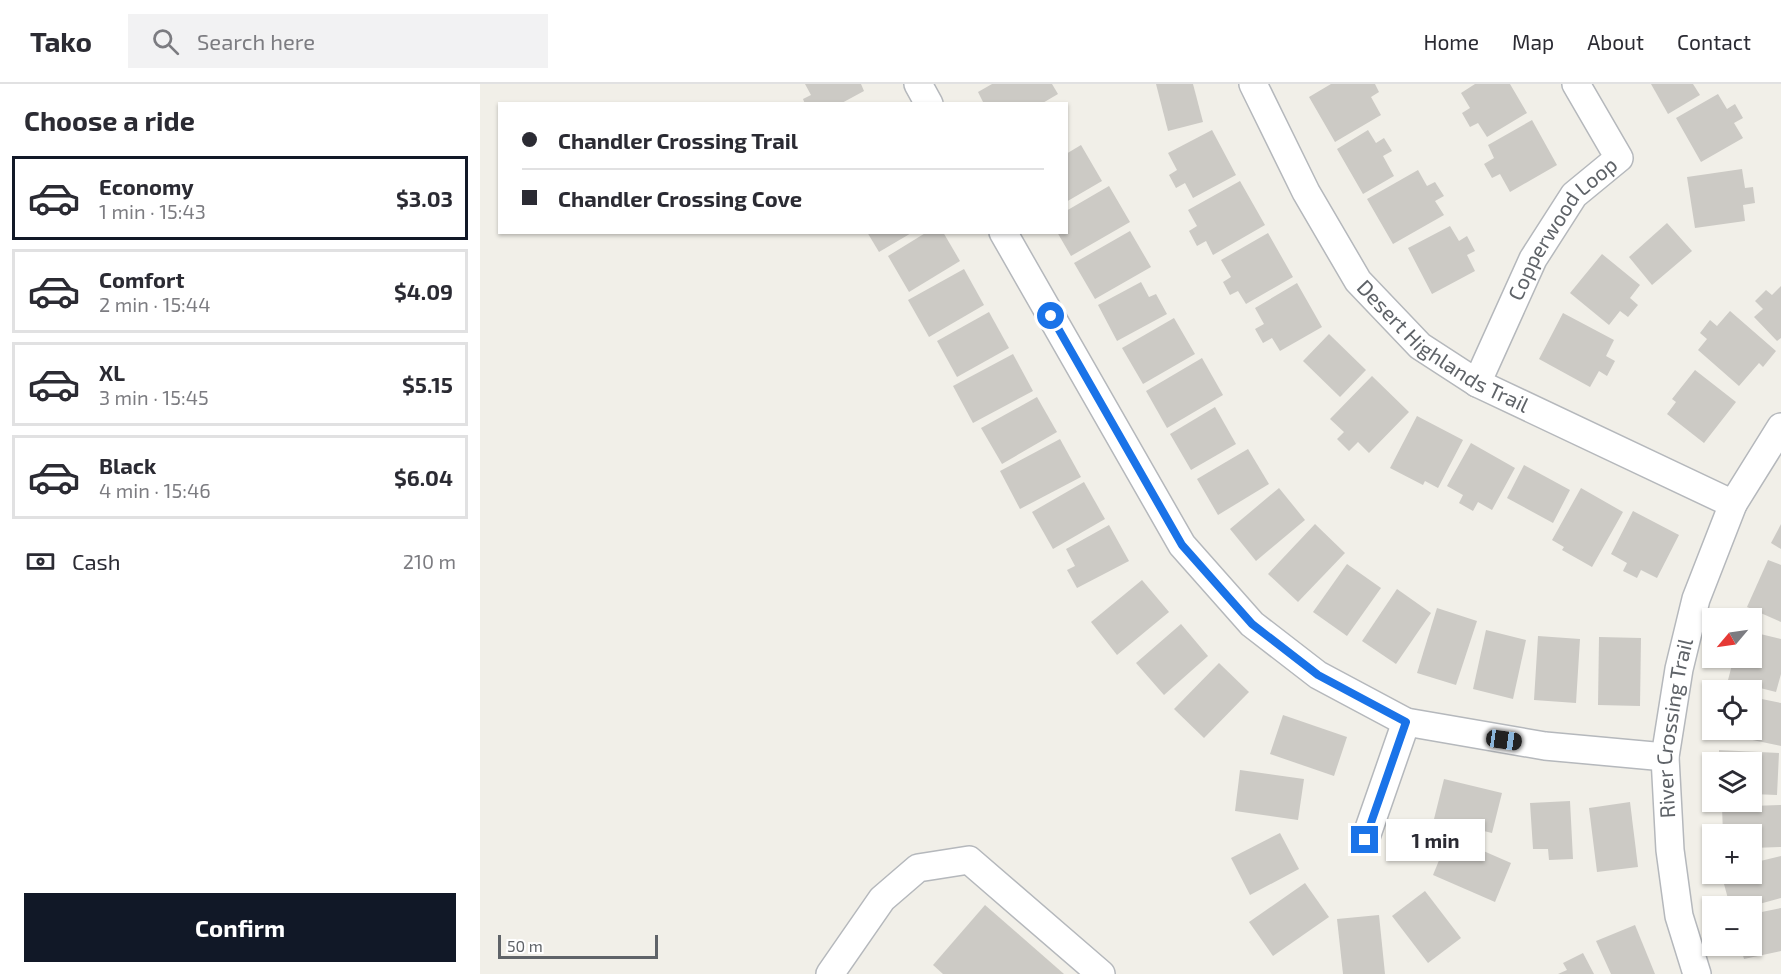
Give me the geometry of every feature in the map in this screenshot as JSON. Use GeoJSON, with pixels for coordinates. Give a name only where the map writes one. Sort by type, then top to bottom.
{"type":"FeatureCollection","features":[{"type":"Feature","properties":{"kind":"street"},"geometry":{"type":"LineString","coordinates":[[918,84],[928,102]]}},
{"type":"Feature","properties":{"kind":"street","name":"Desert Highlands Trail"},"geometry":{"type":"LineString","coordinates":[[1253,84],[1306,192],[1358,281],[1420,346],[1477,383],[1733,504]]}},
{"type":"Feature","properties":{"kind":"street","name":"Copperwood Loop"},"geometry":{"type":"LineString","coordinates":[[1477,383],[1533,259],[1574,195],[1619,158],[1576,84]]}},
{"type":"Feature","properties":{"kind":"street"},"geometry":{"type":"LineString","coordinates":[[1004,234],[1182,545],[1252,624],[1318,675],[1406,722],[1545,746],[1665,757]]}},
{"type":"Feature","properties":{"kind":"street","name":"River Crossing Trail"},"geometry":{"type":"LineString","coordinates":[[1697,974],[1679,916],[1670,850],[1665,757],[1679,669],[1696,599],[1733,504],[1781,427]]}},
{"type":"Feature","properties":{"kind":"street"},"geometry":{"type":"LineString","coordinates":[[1365,840],[1406,722]]}},
{"type":"Feature","properties":{"kind":"street"},"geometry":{"type":"LineString","coordinates":[[830,974],[882,899],[918,868],[969,860],[1101,974]]}},
{"type":"Feature","properties":{"kind":"building"},"geometry":{"type":"Polygon","coordinates":[[[805,84],[861,84],[864,91],[844,102],[804,102],[803,99],[811,95],[805,84]]]}},
{"type":"Feature","properties":{"kind":"building"},"geometry":{"type":"Polygon","coordinates":[[[992,84],[1052,84],[1058,94],[1044,102],[983,102],[978,92],[992,84]]]}},
{"type":"Feature","properties":{"kind":"building"},"geometry":{"type":"Polygon","coordinates":[[[1156,84],[1193,84],[1203,122],[1168,131],[1156,84]]]}},
{"type":"Feature","properties":{"kind":"building"},"geometry":{"type":"Polygon","coordinates":[[[1331,84],[1375,84],[1379,92],[1371,97],[1381,115],[1335,142],[1309,97],[1331,84]]]}},
{"type":"Feature","properties":{"kind":"building"},"geometry":{"type":"Polygon","coordinates":[[[1475,84],[1510,84],[1527,113],[1487,137],[1478,123],[1470,127],[1462,113],[1470,108],[1461,93],[1475,84]]]}},
{"type":"Feature","properties":{"kind":"building"},"geometry":{"type":"Polygon","coordinates":[[[1651,84],[1693,84],[1700,95],[1668,114],[1651,84]]]}},
{"type":"Feature","properties":{"kind":"building"},"geometry":{"type":"Polygon","coordinates":[[[1718,94],[1727,109],[1735,104],[1743,118],[1734,123],[1743,138],[1701,162],[1676,118],[1718,94]]]}},
{"type":"Feature","properties":{"kind":"building"},"geometry":{"type":"Polygon","coordinates":[[[1532,120],[1557,165],[1510,192],[1500,174],[1492,178],[1484,164],[1494,158],[1488,145],[1532,120]]]}},
{"type":"Feature","properties":{"kind":"building"},"geometry":{"type":"Polygon","coordinates":[[[1212,130],[1236,175],[1193,198],[1185,183],[1176,188],[1169,175],[1177,170],[1168,153],[1212,130]]]}},
{"type":"Feature","properties":{"kind":"building"},"geometry":{"type":"Polygon","coordinates":[[[1368,130],[1376,143],[1384,138],[1392,151],[1383,156],[1394,176],[1363,194],[1337,149],[1368,130]]]}},
{"type":"Feature","properties":{"kind":"building"},"geometry":{"type":"Polygon","coordinates":[[[1081,145],[1102,181],[1068,201],[1068,153],[1081,145]]]}},
{"type":"Feature","properties":{"kind":"building"},"geometry":{"type":"Polygon","coordinates":[[[1742,169],[1745,188],[1753,187],[1755,203],[1743,205],[1745,221],[1695,228],[1687,177],[1742,169]]]}},
{"type":"Feature","properties":{"kind":"building"},"geometry":{"type":"Polygon","coordinates":[[[1418,170],[1427,186],[1435,182],[1444,196],[1435,201],[1444,215],[1393,244],[1367,199],[1418,170]]]}},
{"type":"Feature","properties":{"kind":"building"},"geometry":{"type":"Polygon","coordinates":[[[1240,181],[1265,225],[1213,255],[1206,241],[1197,246],[1189,231],[1197,226],[1188,210],[1240,181]]]}},
{"type":"Feature","properties":{"kind":"building"},"geometry":{"type":"Polygon","coordinates":[[[1109,186],[1130,222],[1071,256],[1058,234],[1068,234],[1068,210],[1109,186]]]}},
{"type":"Feature","properties":{"kind":"building"},"geometry":{"type":"Polygon","coordinates":[[[1667,223],[1692,251],[1652,285],[1629,257],[1667,223]]]}},
{"type":"Feature","properties":{"kind":"building"},"geometry":{"type":"Polygon","coordinates":[[[1450,226],[1459,241],[1467,236],[1475,251],[1467,255],[1475,271],[1432,294],[1408,248],[1450,226]]]}},
{"type":"Feature","properties":{"kind":"building"},"geometry":{"type":"Polygon","coordinates":[[[1130,231],[1151,267],[1095,299],[1074,263],[1130,231]]]}},
{"type":"Feature","properties":{"kind":"building"},"geometry":{"type":"Polygon","coordinates":[[[1268,233],[1293,277],[1246,304],[1238,291],[1230,295],[1223,282],[1231,277],[1221,260],[1268,233]]]}},
{"type":"Feature","properties":{"kind":"building"},"geometry":{"type":"Polygon","coordinates":[[[868,234],[910,234],[879,252],[868,234]]]}},
{"type":"Feature","properties":{"kind":"building"},"geometry":{"type":"Polygon","coordinates":[[[924,234],[944,234],[960,261],[909,292],[888,256],[924,234]]]}},
{"type":"Feature","properties":{"kind":"building"},"geometry":{"type":"Polygon","coordinates":[[[1602,254],[1640,285],[1630,298],[1638,305],[1628,317],[1620,311],[1609,325],[1570,293],[1602,254]]]}},
{"type":"Feature","properties":{"kind":"building"},"geometry":{"type":"Polygon","coordinates":[[[964,269],[984,305],[929,337],[908,300],[964,269]]]}},
{"type":"Feature","properties":{"kind":"building"},"geometry":{"type":"Polygon","coordinates":[[[1141,282],[1149,297],[1156,294],[1167,314],[1117,341],[1098,305],[1141,282]]]}},
{"type":"Feature","properties":{"kind":"building"},"geometry":{"type":"Polygon","coordinates":[[[1297,283],[1322,327],[1280,351],[1272,338],[1263,343],[1255,329],[1264,324],[1255,308],[1297,283]]]}},
{"type":"Feature","properties":{"kind":"building"},"geometry":{"type":"Polygon","coordinates":[[[1781,286],[1781,338],[1777,341],[1754,317],[1763,309],[1755,301],[1766,290],[1772,295],[1781,286]]]}},
{"type":"Feature","properties":{"kind":"building"},"geometry":{"type":"Polygon","coordinates":[[[1730,311],[1776,351],[1763,367],[1759,363],[1739,386],[1698,350],[1707,339],[1700,333],[1710,320],[1717,326],[1730,311]]]}},
{"type":"Feature","properties":{"kind":"building"},"geometry":{"type":"Polygon","coordinates":[[[989,312],[1009,348],[957,377],[937,341],[989,312]]]}},
{"type":"Feature","properties":{"kind":"building"},"geometry":{"type":"Polygon","coordinates":[[[1563,313],[1614,340],[1606,356],[1615,361],[1607,376],[1599,371],[1590,387],[1539,359],[1563,313]]]}},
{"type":"Feature","properties":{"kind":"building"},"geometry":{"type":"Polygon","coordinates":[[[1174,318],[1195,354],[1143,384],[1122,348],[1174,318]]]}},
{"type":"Feature","properties":{"kind":"building"},"geometry":{"type":"Polygon","coordinates":[[[1329,334],[1366,370],[1340,397],[1303,361],[1329,334]]]}},
{"type":"Feature","properties":{"kind":"building"},"geometry":{"type":"Polygon","coordinates":[[[1013,354],[1033,391],[973,423],[953,386],[1013,354]]]}},
{"type":"Feature","properties":{"kind":"building"},"geometry":{"type":"Polygon","coordinates":[[[1202,358],[1223,395],[1167,428],[1146,391],[1202,358]]]}},
{"type":"Feature","properties":{"kind":"building"},"geometry":{"type":"Polygon","coordinates":[[[1695,370],[1736,402],[1704,443],[1667,414],[1676,402],[1672,399],[1695,370]]]}},
{"type":"Feature","properties":{"kind":"building"},"geometry":{"type":"Polygon","coordinates":[[[1372,376],[1409,412],[1369,453],[1358,442],[1349,451],[1337,439],[1344,432],[1330,419],[1372,376]]]}},
{"type":"Feature","properties":{"kind":"building"},"geometry":{"type":"Polygon","coordinates":[[[1037,397],[1057,432],[1002,464],[981,428],[1037,397]]]}},
{"type":"Feature","properties":{"kind":"building"},"geometry":{"type":"Polygon","coordinates":[[[1215,407],[1236,444],[1191,470],[1170,434],[1215,407]]]}},
{"type":"Feature","properties":{"kind":"building"},"geometry":{"type":"Polygon","coordinates":[[[1417,416],[1463,440],[1438,488],[1425,481],[1423,485],[1390,468],[1417,416]]]}},
{"type":"Feature","properties":{"kind":"building"},"geometry":{"type":"Polygon","coordinates":[[[1060,439],[1081,477],[1020,509],[1000,471],[1060,439]]]}},
{"type":"Feature","properties":{"kind":"building"},"geometry":{"type":"Polygon","coordinates":[[[1471,443],[1515,468],[1492,510],[1478,502],[1473,511],[1459,503],[1463,495],[1447,486],[1471,443]]]}},
{"type":"Feature","properties":{"kind":"building"},"geometry":{"type":"Polygon","coordinates":[[[1248,449],[1269,484],[1218,515],[1197,479],[1248,449]]]}},
{"type":"Feature","properties":{"kind":"building"},"geometry":{"type":"Polygon","coordinates":[[[1524,465],[1570,490],[1553,523],[1507,498],[1524,465]]]}},
{"type":"Feature","properties":{"kind":"building"},"geometry":{"type":"Polygon","coordinates":[[[1084,482],[1105,519],[1053,549],[1032,512],[1084,482]]]}},
{"type":"Feature","properties":{"kind":"building"},"geometry":{"type":"Polygon","coordinates":[[[1279,488],[1305,520],[1256,561],[1230,529],[1279,488]]]}},
{"type":"Feature","properties":{"kind":"building"},"geometry":{"type":"Polygon","coordinates":[[[1581,488],[1623,512],[1592,567],[1562,550],[1564,547],[1552,540],[1581,488]]]}},
{"type":"Feature","properties":{"kind":"building"},"geometry":{"type":"Polygon","coordinates":[[[1633,511],[1679,535],[1657,578],[1641,570],[1637,578],[1623,571],[1627,563],[1611,554],[1633,511]]]}},
{"type":"Feature","properties":{"kind":"building"},"geometry":{"type":"Polygon","coordinates":[[[1315,524],[1345,553],[1298,602],[1268,574],[1315,524]]]}},
{"type":"Feature","properties":{"kind":"building"},"geometry":{"type":"Polygon","coordinates":[[[1781,524],[1781,549],[1771,543],[1781,524]]]}},
{"type":"Feature","properties":{"kind":"building"},"geometry":{"type":"Polygon","coordinates":[[[1109,525],[1129,561],[1077,588],[1067,570],[1075,566],[1066,549],[1109,525]]]}},
{"type":"Feature","properties":{"kind":"building"},"geometry":{"type":"Polygon","coordinates":[[[1768,560],[1781,565],[1781,622],[1762,614],[1762,608],[1747,607],[1768,560]]]}},
{"type":"Feature","properties":{"kind":"building"},"geometry":{"type":"Polygon","coordinates":[[[1347,564],[1381,588],[1347,636],[1313,612],[1347,564]]]}},
{"type":"Feature","properties":{"kind":"building"},"geometry":{"type":"Polygon","coordinates":[[[1142,580],[1169,612],[1117,655],[1091,622],[1142,580]]]}},
{"type":"Feature","properties":{"kind":"building"},"geometry":{"type":"Polygon","coordinates":[[[1397,589],[1431,613],[1396,664],[1362,641],[1397,589]]]}},
{"type":"Feature","properties":{"kind":"building"},"geometry":{"type":"Polygon","coordinates":[[[1437,608],[1477,621],[1456,685],[1417,673],[1437,608]]]}},
{"type":"Feature","properties":{"kind":"building"},"geometry":{"type":"Polygon","coordinates":[[[1181,624],[1208,656],[1164,695],[1136,663],[1181,624]]]}},
{"type":"Feature","properties":{"kind":"building"},"geometry":{"type":"Polygon","coordinates":[[[1486,630],[1526,640],[1513,699],[1473,689],[1486,630]]]}},
{"type":"Feature","properties":{"kind":"building"},"geometry":{"type":"Polygon","coordinates":[[[1762,634],[1781,639],[1781,674],[1776,692],[1762,688],[1762,680],[1728,680],[1731,668],[1762,668],[1762,634]]]}},
{"type":"Feature","properties":{"kind":"building"},"geometry":{"type":"Polygon","coordinates":[[[1538,636],[1580,639],[1576,703],[1534,700],[1538,636]]]}},
{"type":"Feature","properties":{"kind":"building"},"geometry":{"type":"Polygon","coordinates":[[[1599,637],[1641,638],[1640,706],[1598,705],[1599,637]]]}},
{"type":"Feature","properties":{"kind":"building"},"geometry":{"type":"Polygon","coordinates":[[[1219,663],[1249,692],[1204,738],[1174,709],[1219,663]]]}},
{"type":"Feature","properties":{"kind":"building"},"geometry":{"type":"Polygon","coordinates":[[[1762,699],[1781,703],[1781,746],[1752,740],[1762,740],[1762,699]]]}},
{"type":"Feature","properties":{"kind":"building"},"geometry":{"type":"Polygon","coordinates":[[[1283,715],[1347,737],[1334,776],[1270,754],[1283,715]]]}},
{"type":"Feature","properties":{"kind":"building"},"geometry":{"type":"Polygon","coordinates":[[[1719,750],[1759,752],[1719,752],[1719,750]]]}},
{"type":"Feature","properties":{"kind":"building"},"geometry":{"type":"Polygon","coordinates":[[[1762,752],[1779,753],[1777,795],[1762,794],[1762,752]]]}},
{"type":"Feature","properties":{"kind":"building"},"geometry":{"type":"Polygon","coordinates":[[[1240,770],[1304,779],[1298,820],[1235,811],[1240,770]]]}},
{"type":"Feature","properties":{"kind":"building"},"geometry":{"type":"Polygon","coordinates":[[[1444,779],[1502,793],[1492,833],[1434,819],[1444,779]]]}},
{"type":"Feature","properties":{"kind":"building"},"geometry":{"type":"Polygon","coordinates":[[[1570,801],[1573,859],[1549,860],[1548,849],[1533,849],[1530,803],[1570,801]]]}},
{"type":"Feature","properties":{"kind":"building"},"geometry":{"type":"Polygon","coordinates":[[[1630,802],[1638,867],[1597,872],[1589,808],[1630,802]]]}},
{"type":"Feature","properties":{"kind":"building"},"geometry":{"type":"Polygon","coordinates":[[[1781,805],[1781,847],[1762,848],[1762,824],[1723,824],[1722,812],[1762,812],[1762,806],[1781,805]]]}},
{"type":"Feature","properties":{"kind":"building"},"geometry":{"type":"Polygon","coordinates":[[[1280,833],[1299,869],[1250,895],[1231,858],[1280,833]]]}},
{"type":"Feature","properties":{"kind":"building"},"geometry":{"type":"Polygon","coordinates":[[[1449,836],[1511,863],[1495,902],[1433,875],[1449,836]]]}},
{"type":"Feature","properties":{"kind":"building"},"geometry":{"type":"Polygon","coordinates":[[[1781,856],[1781,898],[1762,903],[1762,896],[1727,896],[1724,884],[1762,884],[1762,861],[1781,856]]]}},
{"type":"Feature","properties":{"kind":"building"},"geometry":{"type":"Polygon","coordinates":[[[1305,883],[1329,917],[1273,956],[1249,922],[1305,883]]]}},
{"type":"Feature","properties":{"kind":"building"},"geometry":{"type":"Polygon","coordinates":[[[1425,891],[1461,938],[1428,963],[1392,916],[1425,891]]]}},
{"type":"Feature","properties":{"kind":"building"},"geometry":{"type":"Polygon","coordinates":[[[985,905],[1064,974],[943,974],[933,965],[985,905]]]}},
{"type":"Feature","properties":{"kind":"building"},"geometry":{"type":"Polygon","coordinates":[[[1781,908],[1781,951],[1762,955],[1762,912],[1781,908]]]}},
{"type":"Feature","properties":{"kind":"building"},"geometry":{"type":"Polygon","coordinates":[[[1379,915],[1385,974],[1343,974],[1337,919],[1379,915]]]}},
{"type":"Feature","properties":{"kind":"building"},"geometry":{"type":"Polygon","coordinates":[[[1635,925],[1655,974],[1611,974],[1596,941],[1635,925]]]}},
{"type":"Feature","properties":{"kind":"building"},"geometry":{"type":"Polygon","coordinates":[[[1583,953],[1594,974],[1558,974],[1567,970],[1563,963],[1583,953]]]}},
{"type":"Feature","properties":{"kind":"route"},"geometry":{"type":"LineString","coordinates":[[1051,316],[1182,545],[1252,624],[1318,675],[1406,722],[1365,840]]}}]}
